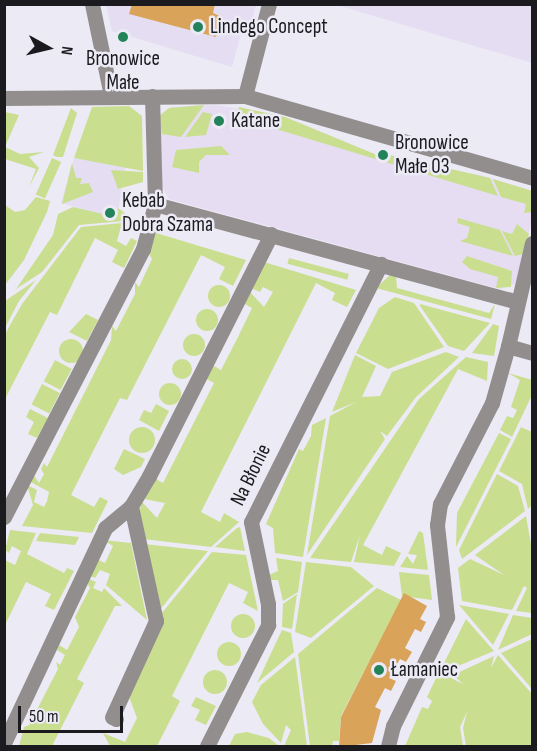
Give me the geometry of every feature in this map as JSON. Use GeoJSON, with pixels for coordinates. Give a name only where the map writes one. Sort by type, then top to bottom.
{"type":"FeatureCollection","features":[{"type":"Feature","properties":{"kind":"street"},"geometry":{"type":"LineString","coordinates":[[92,4],[111,96]]}},
{"type":"Feature","properties":{"kind":"street"},"geometry":{"type":"LineString","coordinates":[[245,96],[269,4]]}},
{"type":"Feature","properties":{"kind":"street"},"geometry":{"type":"LineString","coordinates":[[4,517],[144,249],[155,204],[152,96]]}},
{"type":"Feature","properties":{"kind":"street"},"geometry":{"type":"LineString","coordinates":[[4,98],[245,96],[532,178]]}},
{"type":"Feature","properties":{"kind":"street"},"geometry":{"type":"LineString","coordinates":[[155,204],[517,302]]}},
{"type":"Feature","properties":{"kind":"street"},"geometry":{"type":"LineString","coordinates":[[4,743],[105,528],[131,506],[271,234]]}},
{"type":"Feature","properties":{"kind":"street"},"geometry":{"type":"LineString","coordinates":[[388,747],[393,726],[447,617],[437,525],[440,504],[492,403],[532,243]]}},
{"type":"Feature","properties":{"kind":"street","name":"Na Błonie"},"geometry":{"type":"LineString","coordinates":[[207,747],[268,625],[268,604],[251,522],[381,264]]}},
{"type":"Feature","properties":{"kind":"street"},"geometry":{"type":"LineString","coordinates":[[508,346],[532,353]]}},
{"type":"Feature","properties":{"kind":"street"},"geometry":{"type":"LineString","coordinates":[[116,719],[112,717],[156,621],[131,506]]}},
{"type":"Feature","properties":{"kind":"shaded area","name":"Lindego Concept"},"geometry":{"type":"Polygon","coordinates":[[[106,5],[256,5],[249,32],[242,30],[232,67],[112,31],[106,5]]]}},
{"type":"Feature","properties":{"kind":"shaded area"},"geometry":{"type":"Polygon","coordinates":[[[337,5],[532,5],[532,63],[337,5]]]}},
{"type":"Feature","properties":{"kind":"shaded area"},"geometry":{"type":"Polygon","coordinates":[[[216,105],[285,117],[389,160],[480,175],[530,190],[532,220],[515,284],[500,289],[169,199],[161,185],[159,116],[171,107],[216,105]]]}},
{"type":"Feature","properties":{"kind":"shaded area"},"geometry":{"type":"Polygon","coordinates":[[[74,158],[125,167],[117,219],[61,203],[74,158]]]}},
{"type":"Feature","properties":{"kind":"green space"},"geometry":{"type":"Polygon","coordinates":[[[204,105],[181,137],[162,134],[159,116],[169,108],[204,105]]]}},
{"type":"Feature","properties":{"kind":"green space"},"geometry":{"type":"Polygon","coordinates":[[[129,106],[142,116],[143,171],[74,158],[92,107],[129,106]]]}},
{"type":"Feature","properties":{"kind":"green space"},"geometry":{"type":"Polygon","coordinates":[[[239,107],[285,117],[389,160],[390,155],[490,178],[498,196],[266,126],[239,120],[234,124],[239,107]]]}},
{"type":"Feature","properties":{"kind":"green space"},"geometry":{"type":"Polygon","coordinates":[[[71,108],[77,113],[63,157],[57,157],[53,155],[71,108]]]}},
{"type":"Feature","properties":{"kind":"green space"},"geometry":{"type":"Polygon","coordinates":[[[5,112],[19,115],[5,147],[5,112]]]}},
{"type":"Feature","properties":{"kind":"green space"},"geometry":{"type":"Polygon","coordinates":[[[203,112],[212,114],[206,135],[185,137],[203,112]]]}},
{"type":"Feature","properties":{"kind":"green space"},"geometry":{"type":"Polygon","coordinates":[[[221,146],[230,155],[206,155],[199,162],[199,173],[172,167],[176,150],[221,146]]]}},
{"type":"Feature","properties":{"kind":"green space"},"geometry":{"type":"Polygon","coordinates":[[[5,147],[20,154],[44,152],[29,157],[39,168],[29,187],[36,169],[5,159],[5,147]]]}},
{"type":"Feature","properties":{"kind":"green space"},"geometry":{"type":"Polygon","coordinates":[[[52,158],[61,162],[45,199],[36,195],[52,158]]]}},
{"type":"Feature","properties":{"kind":"green space"},"geometry":{"type":"Polygon","coordinates":[[[72,163],[76,178],[82,178],[80,184],[89,183],[93,192],[62,204],[72,163]]]}},
{"type":"Feature","properties":{"kind":"green space"},"geometry":{"type":"Polygon","coordinates":[[[111,170],[143,172],[143,182],[118,189],[111,170]]]}},
{"type":"Feature","properties":{"kind":"green space"},"geometry":{"type":"Polygon","coordinates":[[[493,179],[532,191],[532,212],[524,213],[526,204],[501,197],[493,179]]]}},
{"type":"Feature","properties":{"kind":"green space"},"geometry":{"type":"Polygon","coordinates":[[[36,197],[50,201],[47,212],[24,260],[5,285],[5,205],[15,212],[25,210],[36,197]]]}},
{"type":"Feature","properties":{"kind":"green space"},"geometry":{"type":"Polygon","coordinates":[[[73,207],[116,217],[118,208],[134,220],[79,225],[42,272],[16,289],[53,235],[58,214],[73,207]]]}},
{"type":"Feature","properties":{"kind":"green space"},"geometry":{"type":"Polygon","coordinates":[[[458,218],[500,230],[513,256],[460,241],[467,238],[470,227],[457,223],[458,218]]]}},
{"type":"Feature","properties":{"kind":"green space"},"geometry":{"type":"Polygon","coordinates":[[[122,223],[117,241],[126,246],[131,238],[137,241],[124,268],[112,262],[118,250],[95,238],[57,315],[50,312],[5,399],[5,334],[22,304],[81,227],[122,223]]]}},
{"type":"Feature","properties":{"kind":"green space"},"geometry":{"type":"Polygon","coordinates":[[[517,224],[529,234],[524,254],[515,256],[502,231],[512,234],[517,224]]]}},
{"type":"Feature","properties":{"kind":"green space"},"geometry":{"type":"Polygon","coordinates":[[[156,233],[246,260],[233,286],[219,279],[225,267],[201,255],[127,400],[120,398],[71,495],[94,507],[100,497],[108,501],[92,533],[22,526],[33,505],[27,485],[37,490],[34,502],[44,507],[49,492],[29,481],[33,474],[39,483],[44,474],[41,469],[44,463],[47,467],[111,340],[112,326],[116,331],[135,294],[135,282],[139,287],[152,259],[147,250],[156,233]]]}},
{"type":"Feature","properties":{"kind":"green space"},"geometry":{"type":"Polygon","coordinates":[[[467,256],[512,271],[511,287],[496,288],[498,277],[470,269],[462,262],[467,256]]]}},
{"type":"Feature","properties":{"kind":"green space"},"geometry":{"type":"Polygon","coordinates":[[[289,258],[349,274],[347,280],[287,264],[289,258]]]}},
{"type":"Feature","properties":{"kind":"green space"},"geometry":{"type":"Polygon","coordinates":[[[264,262],[356,290],[347,307],[332,300],[335,293],[316,283],[201,512],[220,522],[224,513],[239,522],[211,547],[143,539],[138,517],[142,502],[157,518],[165,503],[144,499],[154,478],[163,483],[214,383],[205,378],[212,365],[221,370],[238,337],[252,308],[243,303],[249,291],[264,307],[273,292],[263,287],[260,292],[251,288],[264,262]]]}},
{"type":"Feature","properties":{"kind":"green space"},"geometry":{"type":"Polygon","coordinates":[[[390,275],[396,276],[397,288],[489,313],[495,304],[491,319],[376,288],[390,275]]]}},
{"type":"Feature","properties":{"kind":"green space"},"geometry":{"type":"Polygon","coordinates":[[[36,280],[19,301],[5,328],[5,301],[36,280]]]}},
{"type":"Feature","properties":{"kind":"green space"},"geometry":{"type":"Polygon","coordinates":[[[219,285],[229,292],[230,296],[223,306],[219,307],[209,300],[208,296],[215,286],[219,285]]]}},
{"type":"Feature","properties":{"kind":"green space"},"geometry":{"type":"Polygon","coordinates":[[[395,297],[414,303],[444,347],[388,369],[356,353],[379,308],[395,297]]]}},
{"type":"Feature","properties":{"kind":"green space"},"geometry":{"type":"Polygon","coordinates":[[[420,304],[490,323],[464,351],[448,346],[420,304]]]}},
{"type":"Feature","properties":{"kind":"green space"},"geometry":{"type":"Polygon","coordinates":[[[207,309],[217,316],[218,320],[211,330],[207,331],[197,324],[196,320],[203,310],[207,309]]]}},
{"type":"Feature","properties":{"kind":"green space"},"geometry":{"type":"Polygon","coordinates":[[[86,314],[98,320],[87,341],[69,332],[86,314]]]}},
{"type":"Feature","properties":{"kind":"green space"},"geometry":{"type":"Polygon","coordinates":[[[493,324],[499,326],[494,356],[472,353],[493,324]]]}},
{"type":"Feature","properties":{"kind":"green space"},"geometry":{"type":"Polygon","coordinates":[[[194,334],[202,337],[205,345],[202,353],[194,356],[186,353],[183,345],[186,337],[194,334]]]}},
{"type":"Feature","properties":{"kind":"green space"},"geometry":{"type":"Polygon","coordinates":[[[71,339],[76,340],[82,346],[82,356],[76,362],[71,363],[66,362],[60,356],[59,351],[60,346],[66,340],[71,339]]]}},
{"type":"Feature","properties":{"kind":"green space"},"geometry":{"type":"Polygon","coordinates":[[[446,352],[459,357],[416,397],[387,436],[380,431],[385,439],[307,555],[330,416],[356,402],[332,412],[355,355],[376,366],[362,397],[380,396],[392,372],[446,352]]]}},
{"type":"Feature","properties":{"kind":"green space"},"geometry":{"type":"Polygon","coordinates":[[[466,357],[488,362],[487,381],[458,369],[363,545],[382,555],[386,546],[401,553],[394,566],[354,562],[360,535],[351,562],[310,558],[419,399],[466,357]]]}},
{"type":"Feature","properties":{"kind":"green space"},"geometry":{"type":"Polygon","coordinates":[[[178,359],[186,359],[192,365],[192,373],[186,379],[178,379],[172,373],[172,365],[178,359]]]}},
{"type":"Feature","properties":{"kind":"green space"},"geometry":{"type":"Polygon","coordinates":[[[55,360],[72,369],[61,390],[44,381],[55,360]]]}},
{"type":"Feature","properties":{"kind":"green space"},"geometry":{"type":"Polygon","coordinates":[[[508,373],[532,380],[532,395],[512,437],[500,430],[507,416],[513,418],[517,410],[511,407],[520,380],[508,373]]]}},
{"type":"Feature","properties":{"kind":"green space"},"geometry":{"type":"Polygon","coordinates":[[[170,383],[178,386],[181,394],[178,402],[170,405],[162,402],[159,394],[162,386],[170,383]]]}},
{"type":"Feature","properties":{"kind":"green space"},"geometry":{"type":"Polygon","coordinates":[[[42,384],[60,393],[49,414],[32,404],[42,384]]]}},
{"type":"Feature","properties":{"kind":"green space"},"geometry":{"type":"Polygon","coordinates":[[[156,404],[169,411],[159,431],[139,420],[144,410],[151,413],[156,404]]]}},
{"type":"Feature","properties":{"kind":"green space"},"geometry":{"type":"Polygon","coordinates":[[[30,409],[48,418],[37,438],[28,434],[34,422],[26,417],[30,409]]]}},
{"type":"Feature","properties":{"kind":"green space"},"geometry":{"type":"Polygon","coordinates":[[[326,418],[303,557],[275,553],[273,528],[266,524],[299,449],[303,451],[311,436],[312,425],[326,418]]]}},
{"type":"Feature","properties":{"kind":"green space"},"geometry":{"type":"Polygon","coordinates":[[[142,427],[151,431],[155,440],[151,449],[142,453],[133,449],[129,440],[133,431],[142,427]]]}},
{"type":"Feature","properties":{"kind":"green space"},"geometry":{"type":"Polygon","coordinates":[[[521,427],[532,432],[532,505],[528,509],[522,484],[499,471],[521,427]]]}},
{"type":"Feature","properties":{"kind":"green space"},"geometry":{"type":"Polygon","coordinates":[[[499,433],[511,439],[456,547],[457,513],[499,433]]]}},
{"type":"Feature","properties":{"kind":"green space"},"geometry":{"type":"Polygon","coordinates":[[[124,449],[145,459],[141,467],[123,475],[114,469],[124,449]]]}},
{"type":"Feature","properties":{"kind":"green space"},"geometry":{"type":"Polygon","coordinates":[[[497,474],[518,486],[525,511],[462,559],[459,550],[497,474]]]}},
{"type":"Feature","properties":{"kind":"green space"},"geometry":{"type":"Polygon","coordinates":[[[526,516],[532,550],[532,613],[516,611],[527,588],[524,586],[512,610],[462,601],[458,568],[470,559],[504,575],[475,555],[526,516]]]}},
{"type":"Feature","properties":{"kind":"green space"},"geometry":{"type":"Polygon","coordinates":[[[240,527],[245,551],[215,547],[237,528],[240,527]]]}},
{"type":"Feature","properties":{"kind":"green space"},"geometry":{"type":"Polygon","coordinates":[[[10,530],[36,533],[27,554],[64,573],[67,568],[74,571],[54,610],[45,606],[51,594],[26,582],[5,625],[5,560],[15,565],[21,551],[12,546],[9,553],[5,550],[10,530]]]}},
{"type":"Feature","properties":{"kind":"green space"},"geometry":{"type":"Polygon","coordinates":[[[419,531],[423,533],[428,570],[400,567],[407,556],[413,564],[417,555],[408,554],[419,531]]]}},
{"type":"Feature","properties":{"kind":"green space"},"geometry":{"type":"Polygon","coordinates":[[[40,533],[79,537],[75,545],[36,541],[40,533]]]}},
{"type":"Feature","properties":{"kind":"green space"},"geometry":{"type":"Polygon","coordinates":[[[103,540],[131,543],[147,620],[106,585],[110,574],[100,570],[95,578],[86,574],[94,558],[105,563],[113,546],[103,540]]]}},
{"type":"Feature","properties":{"kind":"green space"},"geometry":{"type":"Polygon","coordinates":[[[144,544],[208,551],[159,611],[144,544]]]}},
{"type":"Feature","properties":{"kind":"green space"},"geometry":{"type":"Polygon","coordinates":[[[212,552],[246,555],[258,611],[243,603],[248,592],[229,583],[172,696],[180,701],[157,746],[110,746],[103,733],[125,742],[137,718],[128,694],[157,636],[161,614],[212,552]]]}},
{"type":"Feature","properties":{"kind":"green space"},"geometry":{"type":"Polygon","coordinates":[[[276,558],[302,562],[298,592],[283,601],[278,580],[269,580],[269,575],[278,571],[276,558]]]}},
{"type":"Feature","properties":{"kind":"green space"},"geometry":{"type":"Polygon","coordinates":[[[306,562],[351,567],[374,586],[311,638],[295,632],[306,562]]]}},
{"type":"Feature","properties":{"kind":"green space"},"geometry":{"type":"Polygon","coordinates":[[[399,572],[429,575],[432,600],[402,596],[399,572]]]}},
{"type":"Feature","properties":{"kind":"green space"},"geometry":{"type":"Polygon","coordinates":[[[84,577],[96,582],[93,588],[102,592],[104,588],[122,606],[115,606],[77,679],[84,683],[52,746],[19,746],[24,727],[29,725],[58,669],[56,662],[60,665],[65,655],[57,650],[59,645],[67,650],[79,627],[75,617],[90,588],[84,577]]]}},
{"type":"Feature","properties":{"kind":"green space"},"geometry":{"type":"Polygon","coordinates":[[[377,588],[401,600],[341,716],[339,741],[333,741],[332,746],[310,746],[298,654],[377,588]]]}},
{"type":"Feature","properties":{"kind":"green space"},"geometry":{"type":"Polygon","coordinates":[[[297,594],[292,629],[282,627],[283,604],[297,594]]]}},
{"type":"Feature","properties":{"kind":"green space"},"geometry":{"type":"Polygon","coordinates":[[[459,605],[509,614],[493,645],[459,605]]]}},
{"type":"Feature","properties":{"kind":"green space"},"geometry":{"type":"Polygon","coordinates":[[[243,614],[252,617],[255,626],[252,635],[243,638],[234,635],[231,626],[234,617],[243,614]]]}},
{"type":"Feature","properties":{"kind":"green space"},"geometry":{"type":"Polygon","coordinates":[[[513,615],[532,618],[532,634],[498,650],[513,615]]]}},
{"type":"Feature","properties":{"kind":"green space"},"geometry":{"type":"Polygon","coordinates":[[[466,619],[494,651],[446,671],[441,669],[466,619]]]}},
{"type":"Feature","properties":{"kind":"green space"},"geometry":{"type":"Polygon","coordinates":[[[282,630],[291,633],[294,652],[257,683],[282,630]]]}},
{"type":"Feature","properties":{"kind":"green space"},"geometry":{"type":"Polygon","coordinates":[[[532,639],[532,689],[501,653],[532,639]]]}},
{"type":"Feature","properties":{"kind":"green space"},"geometry":{"type":"Polygon","coordinates":[[[229,642],[234,643],[240,649],[240,659],[234,665],[229,666],[224,665],[218,659],[217,654],[218,649],[224,643],[229,642]]]}},
{"type":"Feature","properties":{"kind":"green space"},"geometry":{"type":"Polygon","coordinates":[[[498,655],[532,694],[532,746],[466,746],[463,728],[467,712],[460,727],[463,746],[405,746],[422,707],[428,709],[432,701],[427,697],[439,672],[463,684],[453,675],[494,656],[491,668],[498,655]]]}},
{"type":"Feature","properties":{"kind":"green space"},"geometry":{"type":"Polygon","coordinates":[[[295,657],[307,746],[284,746],[291,730],[286,725],[281,743],[263,724],[252,702],[261,685],[295,657]]]}},
{"type":"Feature","properties":{"kind":"green space"},"geometry":{"type":"Polygon","coordinates":[[[215,670],[224,673],[227,682],[224,691],[215,694],[206,691],[203,682],[206,673],[215,670]]]}},
{"type":"Feature","properties":{"kind":"green space"},"geometry":{"type":"Polygon","coordinates":[[[196,697],[216,706],[206,725],[195,720],[200,710],[191,706],[196,697]]]}},
{"type":"Feature","properties":{"kind":"green space"},"geometry":{"type":"Polygon","coordinates":[[[247,732],[269,738],[279,746],[229,746],[235,734],[247,732]]]}},
{"type":"Feature","properties":{"kind":"building","name":"Lindego Concept"},"geometry":{"type":"Polygon","coordinates":[[[132,4],[215,4],[213,13],[222,17],[216,37],[129,14],[132,4]]]}},
{"type":"Feature","properties":{"kind":"building","name":"Łamaniec"},"geometry":{"type":"Polygon","coordinates":[[[404,593],[427,606],[420,619],[426,622],[421,632],[415,629],[405,648],[412,652],[406,662],[400,659],[389,678],[396,681],[391,691],[385,688],[375,707],[381,710],[372,743],[339,747],[341,717],[404,593]]]}},
{"type":"Feature","properties":{"kind":"place","name":"Lindego Concept"},"geometry":{"type":"Point","coordinates":[198,27]}},
{"type":"Feature","properties":{"kind":"place","name":"Bronowice Małe"},"geometry":{"type":"Point","coordinates":[123,37]}},
{"type":"Feature","properties":{"kind":"place","name":"Katane"},"geometry":{"type":"Point","coordinates":[219,121]}},
{"type":"Feature","properties":{"kind":"place","name":"Bronowice Małe 03"},"geometry":{"type":"Point","coordinates":[383,155]}},
{"type":"Feature","properties":{"kind":"place","name":"Kebab Dobra Szama"},"geometry":{"type":"Point","coordinates":[110,213]}},
{"type":"Feature","properties":{"kind":"place","name":"Łamaniec"},"geometry":{"type":"Point","coordinates":[379,670]}}]}
